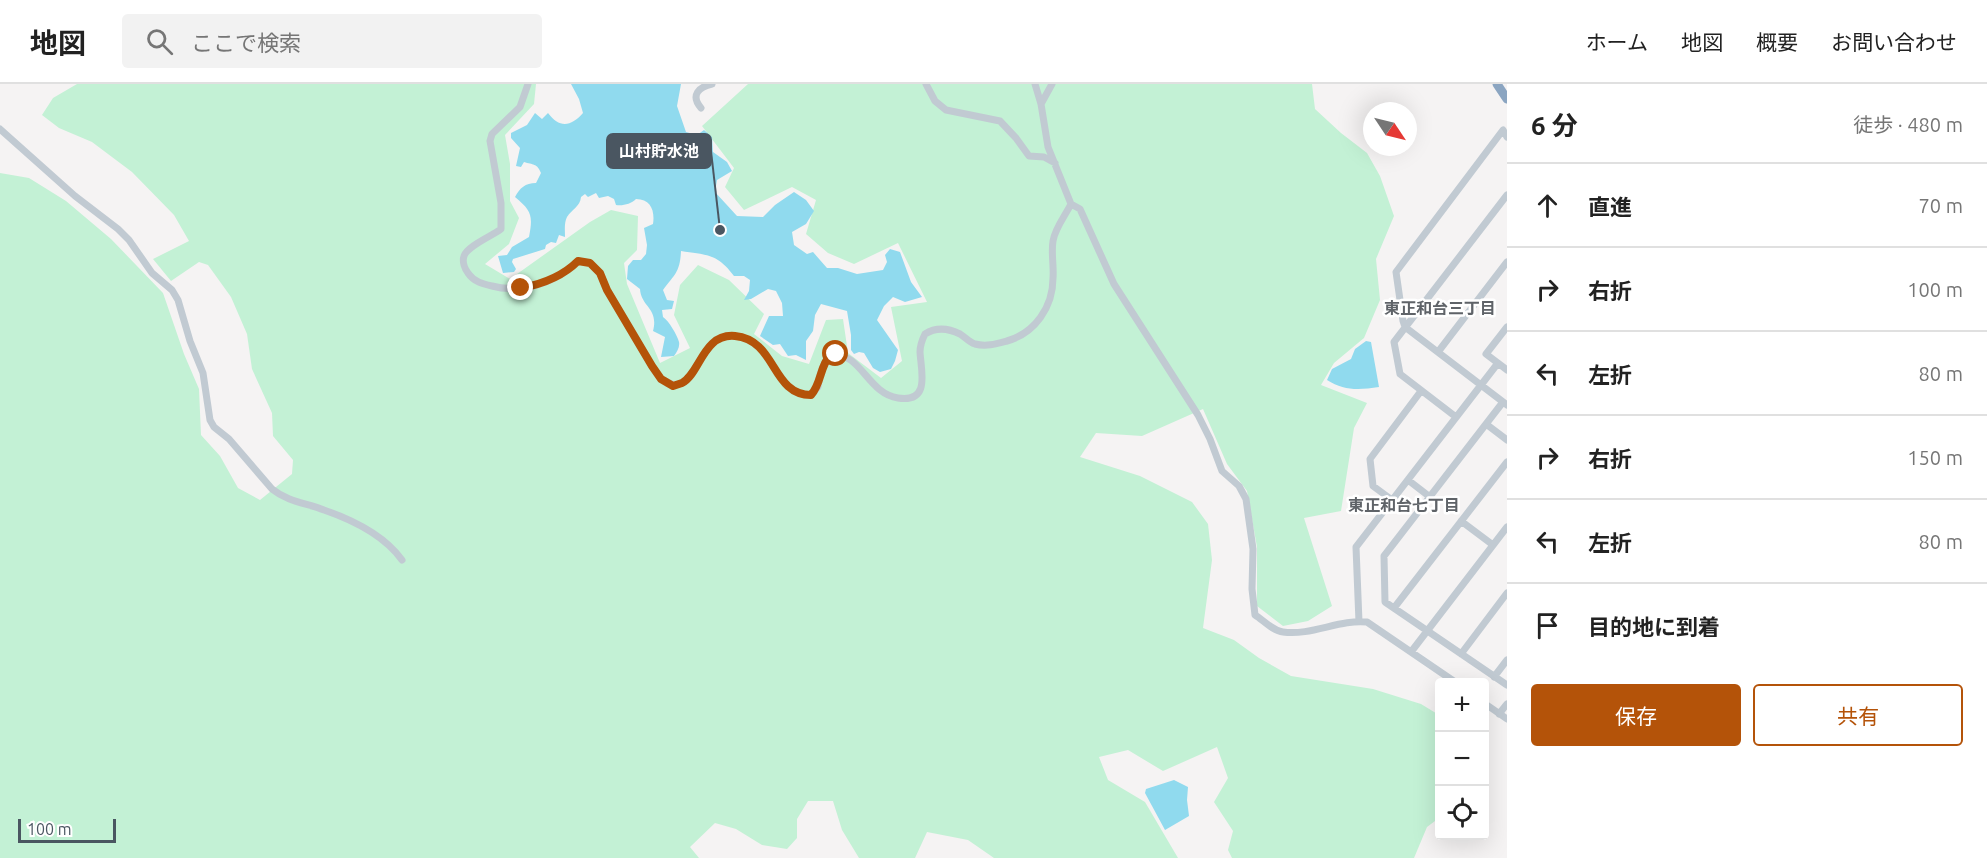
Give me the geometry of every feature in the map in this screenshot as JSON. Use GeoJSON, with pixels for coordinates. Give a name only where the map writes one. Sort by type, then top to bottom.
{"type":"FeatureCollection","features":[{"type":"Feature","properties":{"kind":"highway"},"geometry":{"type":"LineString","coordinates":[[1497,84],[1507,99]]}},
{"type":"Feature","properties":{"kind":"street"},"geometry":{"type":"LineString","coordinates":[[528,84],[520,107],[505,124],[492,134],[490,141],[501,203],[501,229],[466,252],[465,268],[471,277],[480,283],[508,290],[535,286],[558,277],[578,261],[590,263],[600,273],[618,309],[661,379],[673,386],[684,382],[711,344],[734,336],[749,339],[762,349],[788,388],[800,395],[811,395],[818,387],[825,360],[831,354],[836,354],[848,357],[857,364],[870,382],[883,394],[909,399],[918,393],[922,385],[920,352],[924,334],[941,328],[960,334],[969,342],[985,345],[1011,340],[1032,327],[1042,317],[1050,303],[1054,281],[1052,243],[1056,229],[1071,204]]}},
{"type":"Feature","properties":{"kind":"street"},"geometry":{"type":"LineString","coordinates":[[701,108],[696,99],[696,91],[700,87],[712,84]]}},
{"type":"Feature","properties":{"kind":"street"},"geometry":{"type":"LineString","coordinates":[[926,84],[935,101],[946,110],[1000,122],[1029,156],[1044,157],[1055,163]]}},
{"type":"Feature","properties":{"kind":"street"},"geometry":{"type":"LineString","coordinates":[[1035,84],[1041,104],[1048,147],[1071,204],[1080,209],[1114,284],[1198,415],[1222,471],[1239,486],[1246,499],[1253,549],[1252,599],[1255,615],[1281,632],[1325,629],[1359,621],[1367,622],[1449,678]]}},
{"type":"Feature","properties":{"kind":"street"},"geometry":{"type":"LineString","coordinates":[[1041,104],[1052,84]]}},
{"type":"Feature","properties":{"kind":"street"},"geometry":{"type":"LineString","coordinates":[[0,129],[75,196],[118,229],[129,240],[152,273],[172,290],[178,300],[190,341],[203,373],[210,420],[214,427],[229,439],[280,496],[324,510],[372,532],[393,547],[402,560]]}},
{"type":"Feature","properties":{"kind":"street"},"geometry":{"type":"LineString","coordinates":[[1507,137],[1503,130],[1396,270],[1405,327],[1505,403],[1486,424],[1384,556],[1385,602],[1507,686]]}},
{"type":"Feature","properties":{"kind":"street"},"geometry":{"type":"LineString","coordinates":[[1456,417],[1400,374],[1394,342],[1507,195]]}},
{"type":"Feature","properties":{"kind":"street"},"geometry":{"type":"LineString","coordinates":[[1438,352],[1507,262]]}},
{"type":"Feature","properties":{"kind":"street"},"geometry":{"type":"LineString","coordinates":[[1507,327],[1486,354],[1507,370]]}},
{"type":"Feature","properties":{"kind":"street"},"geometry":{"type":"LineString","coordinates":[[1359,621],[1356,547],[1498,363]]}},
{"type":"Feature","properties":{"kind":"street"},"geometry":{"type":"LineString","coordinates":[[1392,500],[1373,486],[1370,459],[1421,391]]}},
{"type":"Feature","properties":{"kind":"street"},"geometry":{"type":"LineString","coordinates":[[1486,424],[1507,440]]}},
{"type":"Feature","properties":{"kind":"street"},"geometry":{"type":"LineString","coordinates":[[1394,609],[1507,462]]}},
{"type":"Feature","properties":{"kind":"street"},"geometry":{"type":"LineString","coordinates":[[1408,480],[1430,497]]}},
{"type":"Feature","properties":{"kind":"street"},"geometry":{"type":"LineString","coordinates":[[1461,521],[1493,545]]}},
{"type":"Feature","properties":{"kind":"street"},"geometry":{"type":"LineString","coordinates":[[1411,652],[1507,527]]}},
{"type":"Feature","properties":{"kind":"street"},"geometry":{"type":"LineString","coordinates":[[1461,654],[1507,593]]}},
{"type":"Feature","properties":{"kind":"street"},"geometry":{"type":"LineString","coordinates":[[1494,677],[1507,660]]}},
{"type":"Feature","properties":{"kind":"street"},"geometry":{"type":"LineString","coordinates":[[1499,714],[1507,704]]}},
{"type":"Feature","properties":{"kind":"street"},"geometry":{"type":"LineString","coordinates":[[1489,706],[1507,719]]}},
{"type":"Feature","properties":{"kind":"green space"},"geometry":{"type":"Polygon","coordinates":[[[77,84],[536,84],[534,104],[505,135],[510,164],[510,201],[519,218],[509,244],[485,264],[510,279],[590,222],[611,210],[638,216],[637,250],[624,263],[627,284],[660,363],[690,348],[674,315],[680,285],[698,265],[729,280],[764,314],[754,334],[782,356],[809,364],[826,320],[843,319],[848,353],[881,378],[902,361],[891,307],[927,302],[898,243],[854,264],[828,253],[806,234],[816,200],[792,187],[744,210],[725,187],[734,168],[702,126],[748,84],[1312,84],[1315,109],[1363,150],[1363,156],[1369,156],[1380,176],[1394,216],[1376,259],[1380,300],[1364,338],[1334,363],[1321,385],[1367,403],[1354,428],[1341,511],[1304,518],[1332,606],[1308,621],[1283,626],[1257,606],[1257,547],[1247,491],[1227,464],[1203,409],[1142,436],[1096,433],[1080,457],[1140,476],[1192,502],[1208,524],[1212,560],[1203,628],[1234,640],[1259,658],[1291,676],[1373,689],[1421,704],[1435,713],[1435,821],[1427,827],[1414,858],[1232,858],[1228,850],[1233,831],[1214,802],[1228,778],[1217,747],[1163,771],[1128,750],[1099,757],[1108,780],[1145,802],[1178,858],[994,858],[968,840],[927,832],[915,858],[859,858],[842,830],[833,801],[808,801],[797,819],[797,838],[787,849],[762,845],[736,829],[715,823],[690,847],[699,858],[0,858],[0,173],[29,178],[66,201],[111,239],[163,293],[199,389],[201,435],[220,456],[238,488],[260,500],[292,474],[293,460],[273,436],[272,413],[252,369],[247,334],[231,297],[208,265],[199,262],[171,281],[153,259],[189,241],[174,215],[132,172],[92,142],[59,128],[42,115],[53,98],[77,84]]]}},
{"type":"Feature","properties":{"kind":"water"},"geometry":{"type":"Polygon","coordinates":[[[571,84],[681,84],[677,106],[686,132],[697,135],[704,130],[712,137],[713,152],[727,162],[732,171],[717,180],[715,192],[737,216],[763,217],[775,205],[794,192],[806,200],[814,211],[806,224],[792,232],[794,245],[807,254],[813,252],[827,268],[838,268],[857,274],[883,270],[887,262],[885,255],[890,249],[900,252],[911,282],[922,297],[905,302],[893,297],[884,306],[877,320],[898,350],[891,369],[880,372],[873,368],[864,353],[854,354],[851,350],[847,311],[821,304],[815,315],[813,331],[806,341],[806,360],[796,355],[788,356],[780,344],[773,345],[760,336],[769,316],[783,316],[782,303],[776,291],[768,289],[751,299],[744,300],[749,291],[750,280],[744,276],[734,276],[722,263],[710,256],[681,251],[678,268],[663,290],[667,300],[674,301],[672,309],[662,310],[663,317],[675,332],[679,346],[674,356],[661,357],[665,337],[653,331],[652,312],[643,300],[640,289],[627,279],[628,266],[633,260],[641,260],[646,254],[644,228],[653,224],[651,207],[641,200],[636,199],[627,204],[616,205],[614,199],[608,196],[599,198],[596,193],[588,197],[585,194],[567,217],[565,237],[559,235],[556,243],[551,242],[546,245],[545,249],[513,259],[512,262],[516,269],[514,272],[503,273],[498,256],[507,255],[512,247],[529,237],[530,214],[515,197],[523,187],[536,183],[541,173],[538,167],[532,164],[524,162],[521,167],[516,166],[520,148],[511,138],[511,133],[527,125],[535,113],[542,119],[548,113],[556,121],[565,124],[579,118],[583,113],[571,84]]]}},
{"type":"Feature","properties":{"kind":"water"},"geometry":{"type":"Polygon","coordinates":[[[1366,341],[1371,342],[1379,387],[1352,389],[1327,380],[1332,369],[1351,359],[1355,349],[1366,341]]]}},
{"type":"Feature","properties":{"kind":"water"},"geometry":{"type":"Polygon","coordinates":[[[1174,780],[1188,787],[1189,816],[1165,830],[1145,793],[1146,789],[1174,780]]]}},
{"type":"Feature","properties":{"kind":"place","name":"山村貯水池"},"geometry":{"type":"Point","coordinates":[720,230]}},
{"type":"Feature","properties":{"kind":"district","name":"東正和台三丁目"},"geometry":{"type":"Point","coordinates":[1440,308]}},
{"type":"Feature","properties":{"kind":"district","name":"東正和台七丁目"},"geometry":{"type":"Point","coordinates":[1404,505]}},
{"type":"Feature","properties":{"kind":"route"},"geometry":{"type":"LineString","coordinates":[[521,288],[535,286],[558,277],[578,261],[590,263],[600,273],[629,329],[661,379],[673,386],[684,382],[711,344],[727,337],[749,339],[762,349],[788,388],[800,395],[811,395],[818,387],[825,360],[831,354],[836,354]]}}]}
